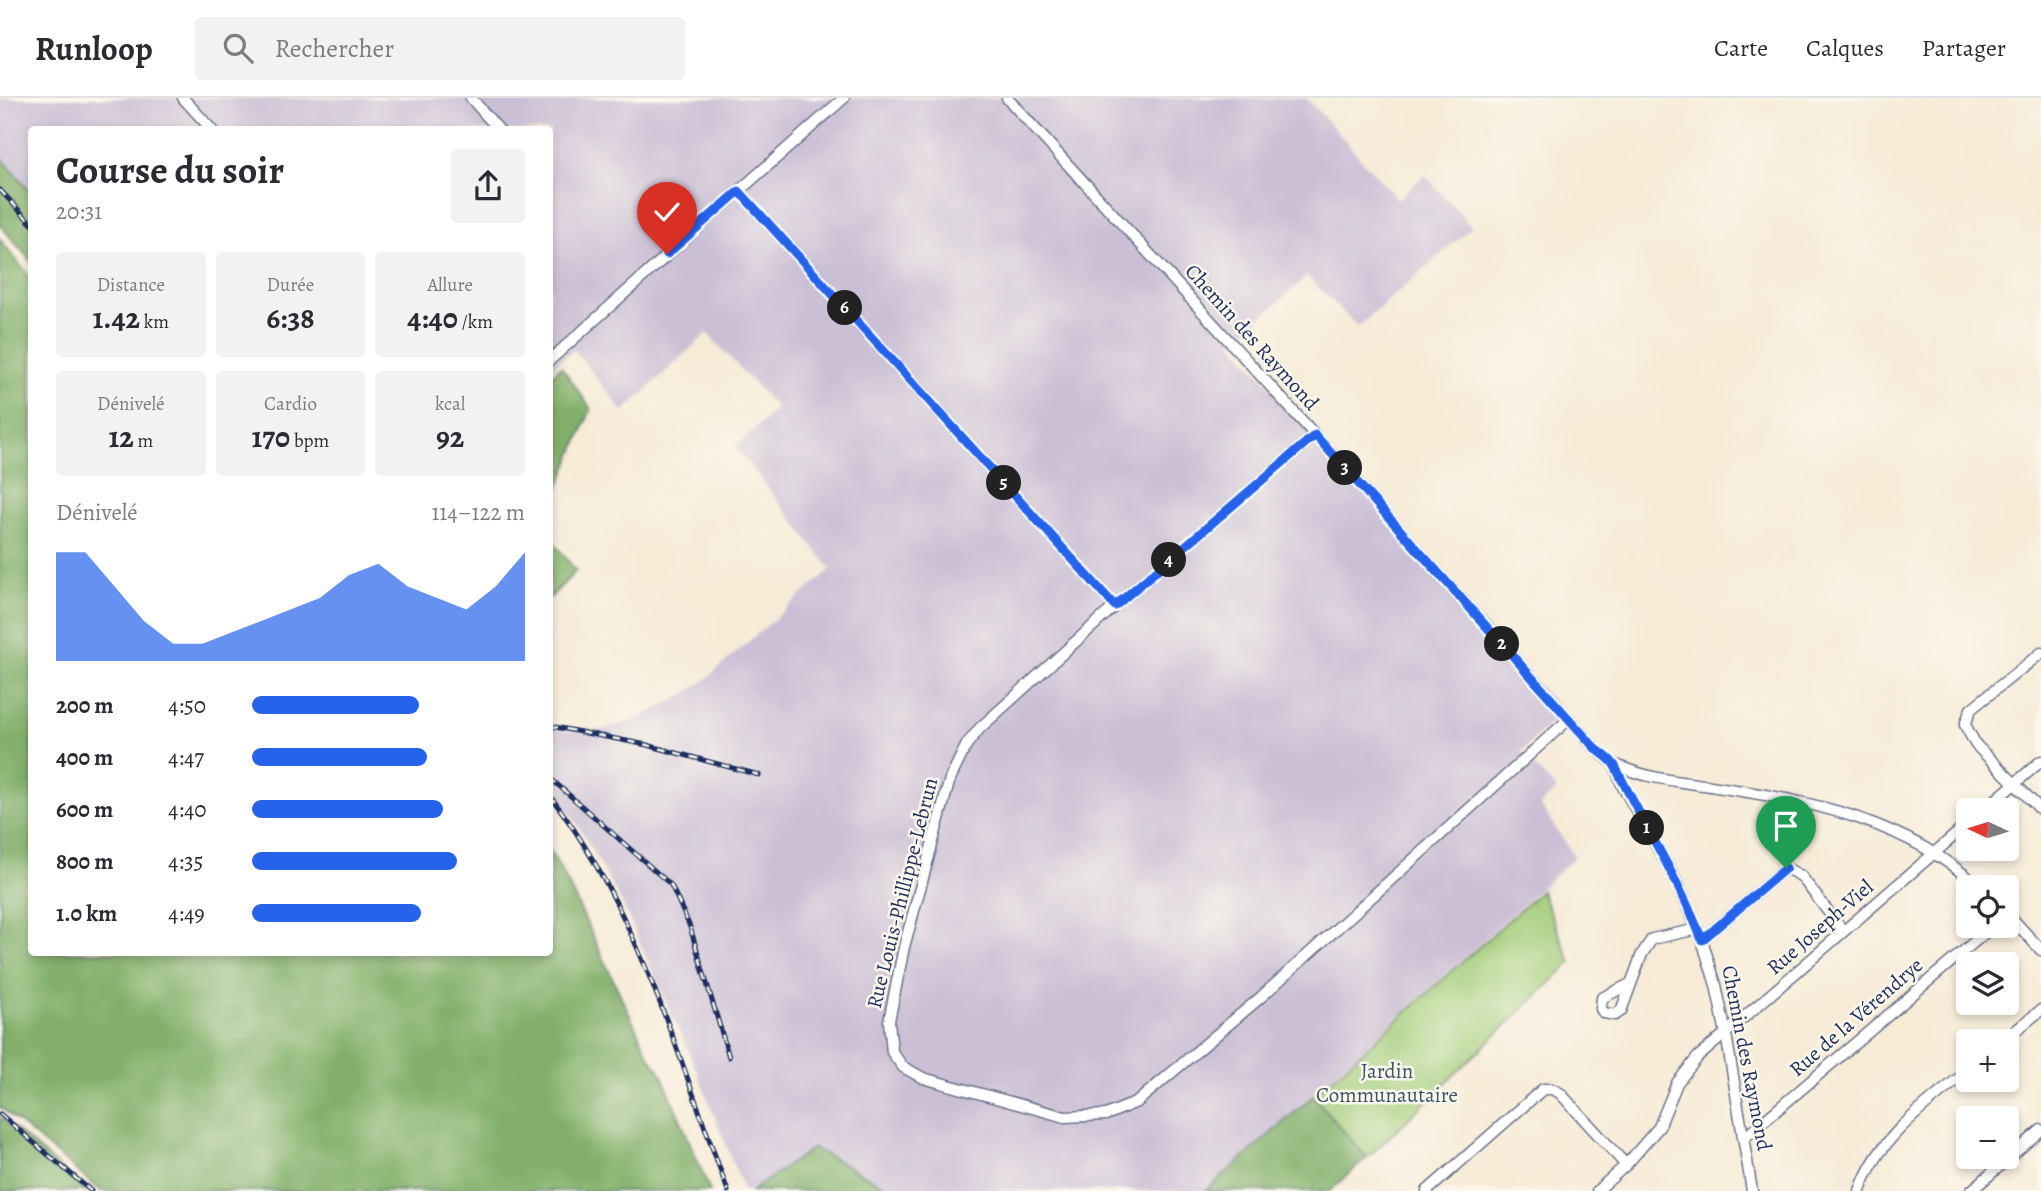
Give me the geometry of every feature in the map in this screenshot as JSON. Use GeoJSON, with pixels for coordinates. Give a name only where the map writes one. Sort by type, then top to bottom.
{"type":"FeatureCollection","features":[{"type":"Feature","properties":{"kind":"street"},"geometry":{"type":"LineString","coordinates":[[184,98],[208,126]]}},
{"type":"Feature","properties":{"kind":"street"},"geometry":{"type":"LineString","coordinates":[[471,98],[496,126]]}},
{"type":"Feature","properties":{"kind":"street"},"geometry":{"type":"LineString","coordinates":[[553,357],[844,98]]}},
{"type":"Feature","properties":{"kind":"street","name":"Chemin des Raymond"},"geometry":{"type":"LineString","coordinates":[[1007,98],[1315,435],[1569,719],[1614,764],[1622,787],[1676,880],[1702,940],[1716,985],[1726,1034],[1752,1191]]}},
{"type":"Feature","properties":{"kind":"street"},"geometry":{"type":"LineString","coordinates":[[739,191],[1115,606]]}},
{"type":"Feature","properties":{"kind":"street","name":"Rue Louis-Phillippe-Lebrun"},"geometry":{"type":"LineString","coordinates":[[1315,435],[1115,606],[979,728],[958,760],[950,779],[904,947],[889,1021],[892,1052],[903,1067],[923,1078],[1037,1111],[1088,1117],[1106,1115],[1137,1102],[1261,997],[1569,719]]}},
{"type":"Feature","properties":{"kind":"street"},"geometry":{"type":"LineString","coordinates":[[2041,653],[1971,709],[1966,717],[1968,736],[2041,810]]}},
{"type":"Feature","properties":{"kind":"street"},"geometry":{"type":"LineString","coordinates":[[1997,798],[2041,761]]}},
{"type":"Feature","properties":{"kind":"street"},"geometry":{"type":"LineString","coordinates":[[1614,764],[1650,776],[1816,804],[1888,828],[1935,853],[1963,875]]}},
{"type":"Feature","properties":{"kind":"street","name":"Rue Joseph-Viel"},"geometry":{"type":"LineString","coordinates":[[1597,1191],[1626,1165],[1659,1127],[1677,1083],[1698,1057],[1956,834]]}},
{"type":"Feature","properties":{"kind":"street"},"geometry":{"type":"LineString","coordinates":[[1702,940],[1786,868],[1793,869],[1801,876],[1843,931]]}},
{"type":"Feature","properties":{"kind":"street"},"geometry":{"type":"LineString","coordinates":[[2019,926],[2041,950]]}},
{"type":"Feature","properties":{"kind":"street"},"geometry":{"type":"LineString","coordinates":[[1630,984],[1652,939],[1698,929]]}},
{"type":"Feature","properties":{"kind":"street","name":"Rue de la Vérendrye"},"geometry":{"type":"LineString","coordinates":[[1744,1138],[1979,938]]}},
{"type":"Feature","properties":{"kind":"street"},"geometry":{"type":"LineString","coordinates":[[2018,1029],[2041,1010]]}},
{"type":"Feature","properties":{"kind":"street"},"geometry":{"type":"LineString","coordinates":[[1860,1191],[1868,1167],[1884,1144],[1956,1081]]}},
{"type":"Feature","properties":{"kind":"street"},"geometry":{"type":"LineString","coordinates":[[1427,1191],[1543,1089],[1560,1093],[1626,1165]]}},
{"type":"Feature","properties":{"kind":"street"},"geometry":{"type":"LineString","coordinates":[[1971,1191],[2041,1130]]}},
{"type":"Feature","properties":{"kind":"shaded area"},"geometry":{"type":"Polygon","coordinates":[[[0,98],[1307,98],[1397,199],[1425,175],[1472,227],[1358,327],[1307,276],[1232,343],[1562,711],[1521,752],[1557,790],[1540,805],[1575,857],[1206,1191],[894,1191],[813,1148],[752,1191],[744,1191],[694,1064],[622,903],[578,825],[553,793],[553,729],[591,732],[633,721],[675,700],[704,681],[831,569],[736,447],[777,408],[707,333],[623,412],[574,349],[553,367],[553,126],[28,126],[28,189],[0,156],[0,98]]]}},
{"type":"Feature","properties":{"kind":"green space"},"geometry":{"type":"Polygon","coordinates":[[[0,156],[28,189],[28,258],[0,225],[0,156]]]}},
{"type":"Feature","properties":{"kind":"green space"},"geometry":{"type":"Polygon","coordinates":[[[0,239],[28,275],[28,956],[553,956],[553,856],[648,1054],[661,1073],[710,1191],[101,1191],[0,1107],[0,239]]]}},
{"type":"Feature","properties":{"kind":"green space"},"geometry":{"type":"Polygon","coordinates":[[[561,366],[591,409],[558,489],[553,482],[553,374],[561,366]]]}},
{"type":"Feature","properties":{"kind":"green space"},"geometry":{"type":"Polygon","coordinates":[[[553,542],[576,571],[553,595],[553,542]]]}},
{"type":"Feature","properties":{"kind":"green space","name":"Jardin Communautaire"},"geometry":{"type":"Polygon","coordinates":[[[1541,891],[1571,963],[1367,1158],[1313,1096],[1541,891]]]}},
{"type":"Feature","properties":{"kind":"green space"},"geometry":{"type":"Polygon","coordinates":[[[1313,1096],[1367,1158],[1330,1191],[1206,1191],[1313,1096]]]}},
{"type":"Feature","properties":{"kind":"green space"},"geometry":{"type":"Polygon","coordinates":[[[0,1117],[87,1191],[0,1191],[0,1117]]]}},
{"type":"Feature","properties":{"kind":"green space"},"geometry":{"type":"Polygon","coordinates":[[[813,1148],[894,1191],[752,1191],[813,1148]]]}},
{"type":"Feature","properties":{"kind":"railway"},"geometry":{"type":"LineString","coordinates":[[0,190],[28,220]]}},
{"type":"Feature","properties":{"kind":"railway"},"geometry":{"type":"LineString","coordinates":[[553,727],[647,745],[759,775]]}},
{"type":"Feature","properties":{"kind":"railway"},"geometry":{"type":"LineString","coordinates":[[553,781],[671,885],[690,927],[729,1057]]}},
{"type":"Feature","properties":{"kind":"railway"},"geometry":{"type":"LineString","coordinates":[[553,800],[581,840],[632,936],[673,1037],[728,1191]]}},
{"type":"Feature","properties":{"kind":"railway"},"geometry":{"type":"LineString","coordinates":[[0,1114],[91,1191]]}},
{"type":"Feature","properties":{"kind":"route"},"geometry":{"type":"LineString","coordinates":[[667,254],[739,191],[1115,606],[1315,435],[1595,748],[1614,764],[1622,787],[1676,880],[1702,940],[1786,868]]}}]}
